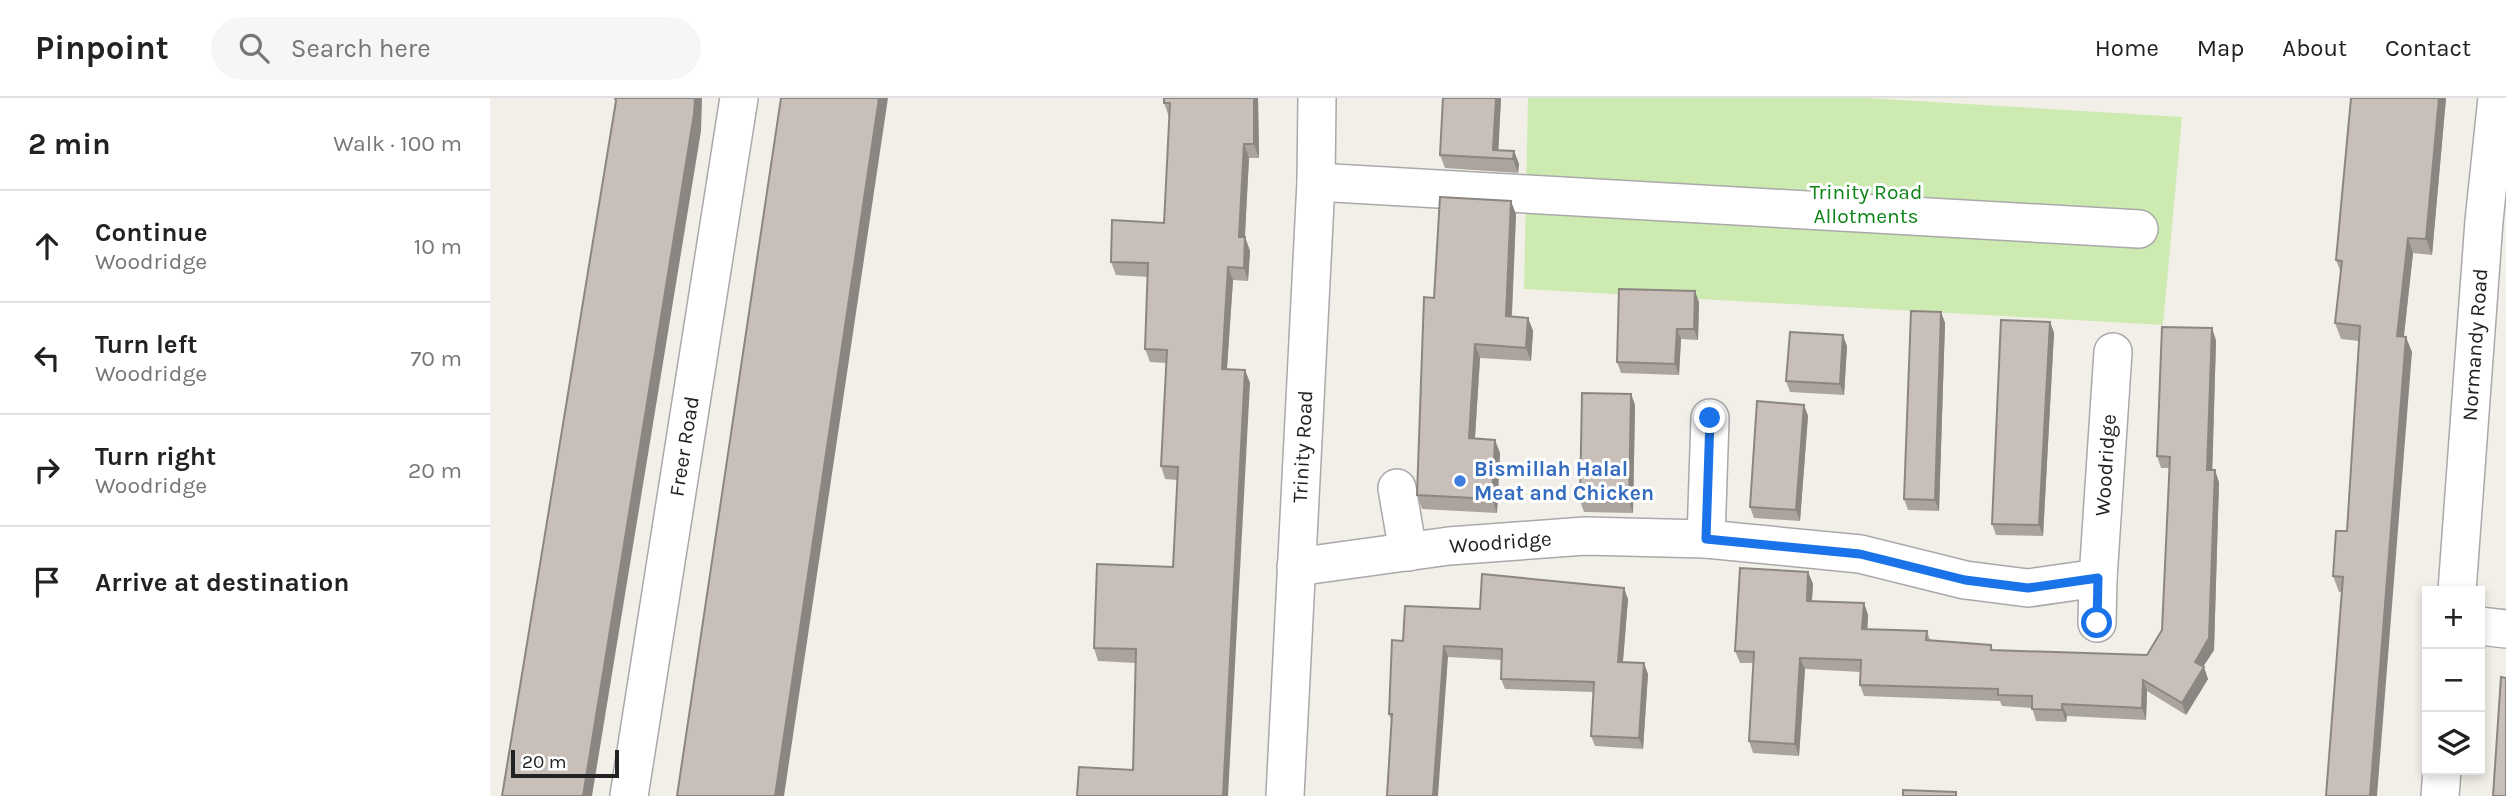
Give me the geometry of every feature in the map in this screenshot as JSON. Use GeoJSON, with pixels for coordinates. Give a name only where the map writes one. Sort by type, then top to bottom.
{"type":"FeatureCollection","features":[{"type":"Feature","properties":{"kind":"street","name":"Freer Road"},"geometry":{"type":"LineString","coordinates":[[629,796],[739,98]]}},
{"type":"Feature","properties":{"kind":"street","name":"Trinity Road"},"geometry":{"type":"LineString","coordinates":[[1285,796],[1316,183],[1317,98]]}},
{"type":"Feature","properties":{"kind":"street","name":"Normandy Road"},"geometry":{"type":"LineString","coordinates":[[2459,586],[2495,222],[2497,98]]}},
{"type":"Feature","properties":{"kind":"street"},"geometry":{"type":"LineString","coordinates":[[1316,183],[2139,229]]}},
{"type":"Feature","properties":{"kind":"street","name":"Woodridge"},"geometry":{"type":"LineString","coordinates":[[2097,623],[2113,352]]}},
{"type":"Feature","properties":{"kind":"street"},"geometry":{"type":"LineString","coordinates":[[1706,539],[1710,418]]}},
{"type":"Feature","properties":{"kind":"street"},"geometry":{"type":"LineString","coordinates":[[1396,488],[1408,552]]}},
{"type":"Feature","properties":{"kind":"street","name":"Woodridge"},"geometry":{"type":"LineString","coordinates":[[1296,567],[1408,552],[1585,536],[1706,539],[1860,554],[1965,580],[2028,588],[2098,578]]}},
{"type":"Feature","properties":{"kind":"street"},"geometry":{"type":"LineString","coordinates":[[2485,627],[2506,629]]}},
{"type":"Feature","properties":{"kind":"street"},"geometry":{"type":"LineString","coordinates":[[2440,796],[2442,775]]}},
{"type":"Feature","properties":{"kind":"green space","name":"Trinity Road Allotments"},"geometry":{"type":"Polygon","coordinates":[[[1528,98],[1867,98],[2182,117],[2163,325],[1524,289],[1528,98]]]}},
{"type":"Feature","properties":{"kind":"building"},"geometry":{"type":"Polygon","coordinates":[[[615,98],[695,98],[694,114],[583,796],[502,796],[616,101],[615,98]]]}},
{"type":"Feature","properties":{"kind":"building"},"geometry":{"type":"Polygon","coordinates":[[[781,98],[879,98],[775,796],[677,796],[781,98]]]}},
{"type":"Feature","properties":{"kind":"building"},"geometry":{"type":"Polygon","coordinates":[[[1164,98],[1254,98],[1254,144],[1244,144],[1239,237],[1245,237],[1244,268],[1228,267],[1222,369],[1245,370],[1223,796],[1077,796],[1079,767],[1133,770],[1136,649],[1094,648],[1097,564],[1173,567],[1178,467],[1161,466],[1167,350],[1145,349],[1148,263],[1111,262],[1112,220],[1164,223],[1170,103],[1164,103],[1164,98]]]}},
{"type":"Feature","properties":{"kind":"building"},"geometry":{"type":"Polygon","coordinates":[[[1443,98],[1496,98],[1493,150],[1514,151],[1513,159],[1440,155],[1443,98]]]}},
{"type":"Feature","properties":{"kind":"building"},"geometry":{"type":"Polygon","coordinates":[[[2351,98],[2439,98],[2426,239],[2408,238],[2397,336],[2406,337],[2370,796],[2326,796],[2343,577],[2333,576],[2336,531],[2347,531],[2360,326],[2335,323],[2342,261],[2336,260],[2351,98]]]}},
{"type":"Feature","properties":{"kind":"building"},"geometry":{"type":"Polygon","coordinates":[[[1440,197],[1511,201],[1506,316],[1528,318],[1526,348],[1475,344],[1469,438],[1495,440],[1492,499],[1417,495],[1424,297],[1434,298],[1440,197]]]}},
{"type":"Feature","properties":{"kind":"building"},"geometry":{"type":"Polygon","coordinates":[[[1619,289],[1695,291],[1694,329],[1677,329],[1675,364],[1617,362],[1619,289]]]}},
{"type":"Feature","properties":{"kind":"building"},"geometry":{"type":"Polygon","coordinates":[[[1911,311],[1941,312],[1935,500],[1904,499],[1911,311]]]}},
{"type":"Feature","properties":{"kind":"building"},"geometry":{"type":"Polygon","coordinates":[[[2001,320],[2050,322],[2039,525],[1992,524],[2001,320]]]}},
{"type":"Feature","properties":{"kind":"building"},"geometry":{"type":"Polygon","coordinates":[[[2162,327],[2212,328],[2207,470],[2215,470],[2209,638],[2195,662],[2204,667],[2182,703],[2143,680],[2142,708],[2062,704],[2062,710],[2032,709],[2032,696],[1998,695],[1998,689],[1860,685],[1861,660],[1800,658],[1795,744],[1749,741],[1754,652],[1735,651],[1740,568],[1808,572],[1807,601],[1864,603],[1862,629],[1927,631],[1926,640],[1991,645],[1991,650],[2147,655],[2162,630],[2170,457],[2157,456],[2162,327]]]}},
{"type":"Feature","properties":{"kind":"building"},"geometry":{"type":"Polygon","coordinates":[[[1790,332],[1843,335],[1840,384],[1786,381],[1790,332]]]}},
{"type":"Feature","properties":{"kind":"building"},"geometry":{"type":"Polygon","coordinates":[[[1582,393],[1631,394],[1629,502],[1580,501],[1582,393]]]}},
{"type":"Feature","properties":{"kind":"building"},"geometry":{"type":"Polygon","coordinates":[[[1757,401],[1804,405],[1796,510],[1750,507],[1757,401]]]}},
{"type":"Feature","properties":{"kind":"building"},"geometry":{"type":"Polygon","coordinates":[[[1482,574],[1624,588],[1618,662],[1644,663],[1639,738],[1591,736],[1594,682],[1501,679],[1502,649],[1444,646],[1433,796],[1387,796],[1392,714],[1389,714],[1392,640],[1403,641],[1405,606],[1480,609],[1482,574]]]}},
{"type":"Feature","properties":{"kind":"building"},"geometry":{"type":"Polygon","coordinates":[[[2501,677],[2506,678],[2506,796],[2493,796],[2501,677]]]}},
{"type":"Feature","properties":{"kind":"building"},"geometry":{"type":"Polygon","coordinates":[[[1903,790],[1956,792],[1956,796],[1903,796],[1903,790]]]}},
{"type":"Feature","properties":{"kind":"place","name":"Bismillah Halal Meat and Chicken"},"geometry":{"type":"Point","coordinates":[1460,481]}},
{"type":"Feature","properties":{"kind":"route"},"geometry":{"type":"LineString","coordinates":[[1710,418],[1706,539],[1860,554],[1965,580],[2028,588],[2098,578],[2097,623]]}}]}
